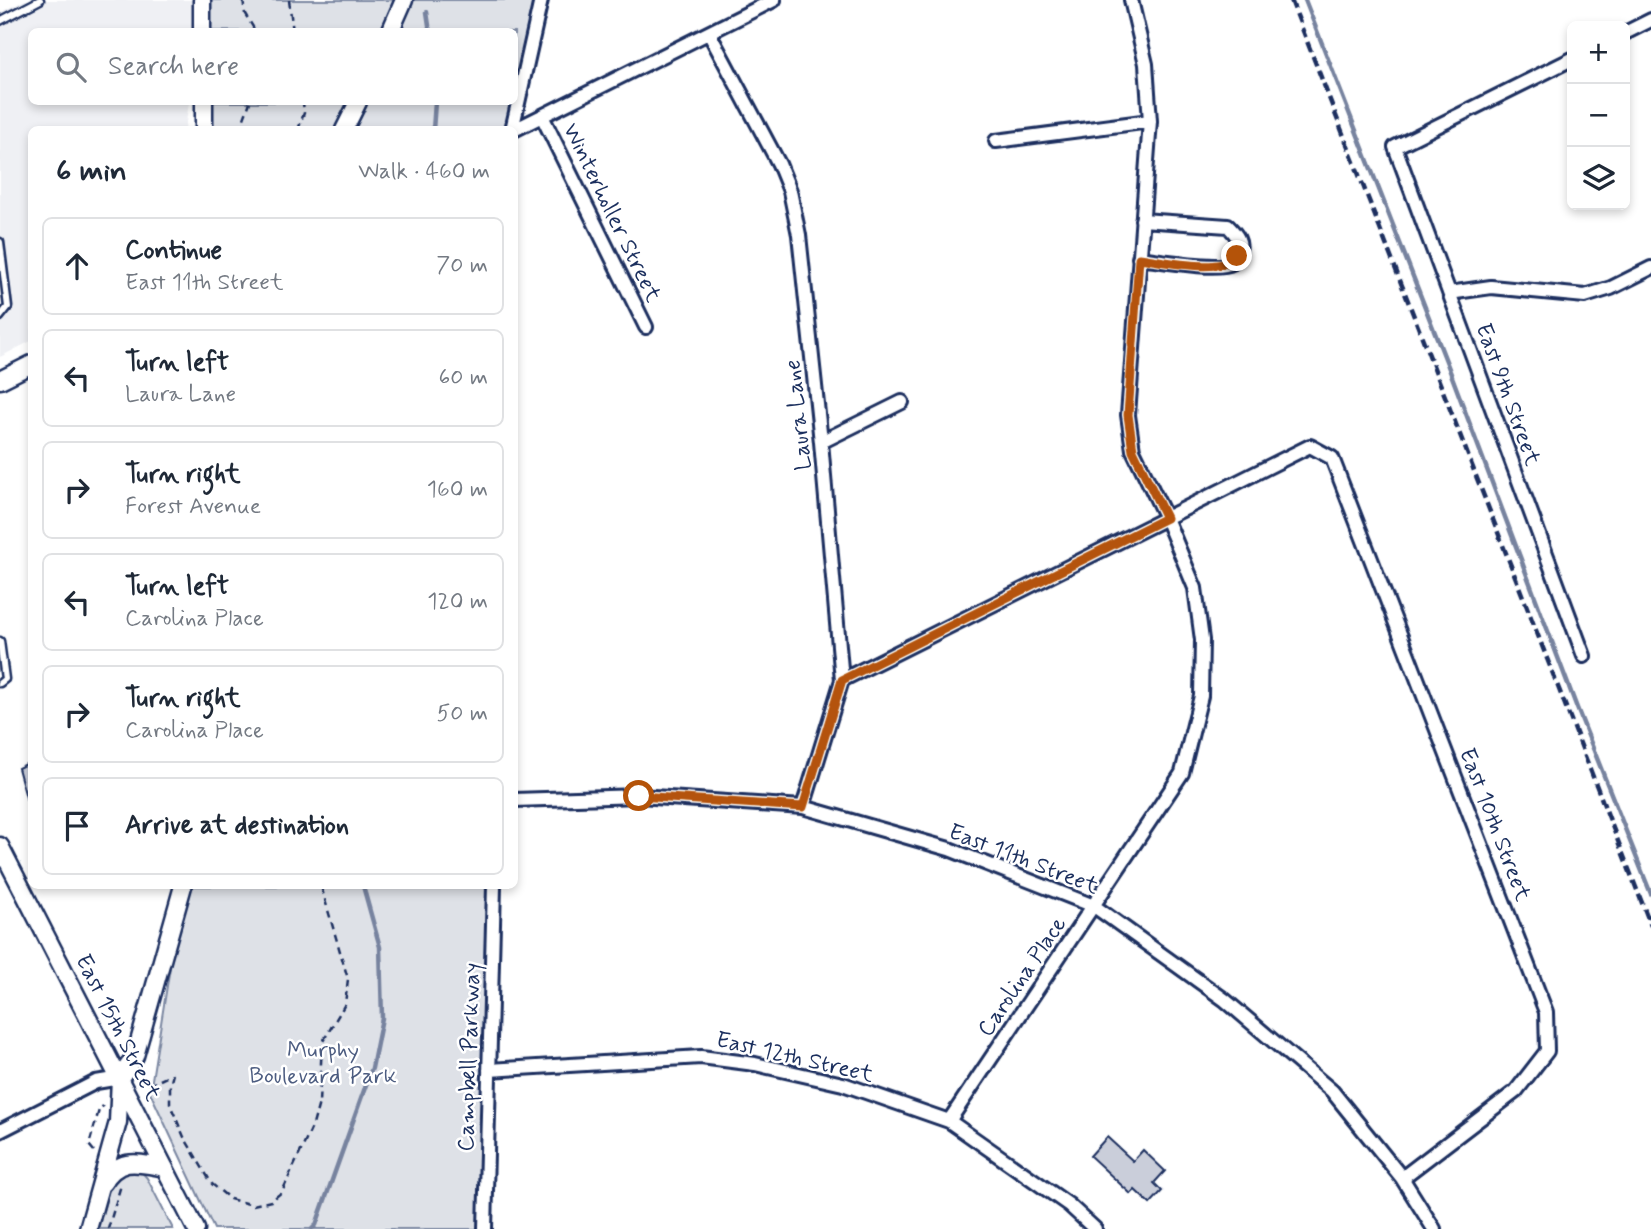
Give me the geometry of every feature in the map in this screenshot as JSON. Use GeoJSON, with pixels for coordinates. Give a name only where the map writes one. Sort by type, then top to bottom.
{"type":"FeatureCollection","features":[{"type":"Feature","properties":{"kind":"street"},"geometry":{"type":"LineString","coordinates":[[202,0],[202,28]]}},
{"type":"Feature","properties":{"kind":"street"},"geometry":{"type":"LineString","coordinates":[[392,28],[404,0]]}},
{"type":"Feature","properties":{"kind":"street"},"geometry":{"type":"LineString","coordinates":[[514,126],[541,0]]}},
{"type":"Feature","properties":{"kind":"street"},"geometry":{"type":"LineString","coordinates":[[518,128],[774,0]]}},
{"type":"Feature","properties":{"kind":"street","name":"Carolina Place"},"geometry":{"type":"LineString","coordinates":[[949,1121],[1182,773],[1200,696],[1202,640],[1195,588],[1166,518],[1133,450],[1128,415],[1150,121],[1146,64],[1131,0]]}},
{"type":"Feature","properties":{"kind":"street"},"geometry":{"type":"LineString","coordinates":[[1630,30],[1651,20]]}},
{"type":"Feature","properties":{"kind":"street","name":"Laura Lane"},"geometry":{"type":"LineString","coordinates":[[709,33],[779,164],[790,191],[799,235],[842,680],[803,807]]}},
{"type":"Feature","properties":{"kind":"street","name":"East 9th Street"},"geometry":{"type":"LineString","coordinates":[[1567,62],[1395,147],[1584,656]]}},
{"type":"Feature","properties":{"kind":"street"},"geometry":{"type":"LineString","coordinates":[[204,105],[204,126]]}},
{"type":"Feature","properties":{"kind":"street"},"geometry":{"type":"LineString","coordinates":[[346,126],[356,105]]}},
{"type":"Feature","properties":{"kind":"street","name":"Winterholler Street"},"geometry":{"type":"LineString","coordinates":[[542,116],[646,327]]}},
{"type":"Feature","properties":{"kind":"street"},"geometry":{"type":"LineString","coordinates":[[996,141],[1150,121]]}},
{"type":"Feature","properties":{"kind":"street"},"geometry":{"type":"LineString","coordinates":[[1139,258],[1214,267],[1231,263],[1241,245],[1237,235],[1228,226],[1142,220]]}},
{"type":"Feature","properties":{"kind":"street"},"geometry":{"type":"LineString","coordinates":[[1449,293],[1491,287],[1585,296],[1604,291],[1651,268]]}},
{"type":"Feature","properties":{"kind":"street"},"geometry":{"type":"LineString","coordinates":[[0,380],[28,366]]}},
{"type":"Feature","properties":{"kind":"street"},"geometry":{"type":"LineString","coordinates":[[821,442],[902,402]]}},
{"type":"Feature","properties":{"kind":"street","name":"East 10th Street"},"geometry":{"type":"LineString","coordinates":[[1166,518],[1310,446],[1332,458],[1546,1012],[1547,1051],[1516,1091],[1402,1178]]}},
{"type":"Feature","properties":{"kind":"street"},"geometry":{"type":"LineString","coordinates":[[842,680],[1166,518]]}},
{"type":"Feature","properties":{"kind":"street","name":"East 11th Street"},"geometry":{"type":"LineString","coordinates":[[518,800],[639,796],[803,807],[949,849],[1094,906],[1225,1000],[1332,1091],[1402,1178],[1434,1229]]}},
{"type":"Feature","properties":{"kind":"street","name":"East 15th Street"},"geometry":{"type":"LineString","coordinates":[[0,846],[196,1229]]}},
{"type":"Feature","properties":{"kind":"street"},"geometry":{"type":"LineString","coordinates":[[88,1229],[118,1122],[120,1078],[135,1056],[182,889]]}},
{"type":"Feature","properties":{"kind":"street","name":"Campbell Parkway"},"geometry":{"type":"LineString","coordinates":[[485,1229],[494,889]]}},
{"type":"Feature","properties":{"kind":"street","name":"East 12th Street"},"geometry":{"type":"LineString","coordinates":[[489,1070],[701,1057],[755,1064],[843,1084],[949,1121],[1069,1205],[1095,1229]]}},
{"type":"Feature","properties":{"kind":"street"},"geometry":{"type":"LineString","coordinates":[[0,1131],[96,1082],[120,1078]]}},
{"type":"Feature","properties":{"kind":"street"},"geometry":{"type":"LineString","coordinates":[[98,1191],[109,1173],[127,1163],[165,1168]]}},
{"type":"Feature","properties":{"kind":"lane"},"geometry":{"type":"LineString","coordinates":[[0,21],[40,0]]}},
{"type":"Feature","properties":{"kind":"lane"},"geometry":{"type":"LineString","coordinates":[[0,242],[8,307],[0,317]]}},
{"type":"Feature","properties":{"kind":"lane"},"geometry":{"type":"LineString","coordinates":[[0,641],[5,679],[0,684]]}},
{"type":"Feature","properties":{"kind":"path"},"geometry":{"type":"LineString","coordinates":[[243,0],[246,14],[254,28]]}},
{"type":"Feature","properties":{"kind":"path"},"geometry":{"type":"LineString","coordinates":[[289,0],[292,28]]}},
{"type":"Feature","properties":{"kind":"path"},"geometry":{"type":"LineString","coordinates":[[241,126],[249,105]]}},
{"type":"Feature","properties":{"kind":"path"},"geometry":{"type":"LineString","coordinates":[[299,126],[303,105]]}},
{"type":"Feature","properties":{"kind":"path"},"geometry":{"type":"LineString","coordinates":[[149,1085],[173,1074],[170,1104],[184,1138],[212,1184],[230,1199],[253,1205],[271,1201],[282,1192],[313,1125],[319,1103],[322,1044],[345,1004],[348,979],[322,889]]}},
{"type":"Feature","properties":{"kind":"path"},"geometry":{"type":"LineString","coordinates":[[98,1156],[89,1145],[99,1110],[103,1106]]}},
{"type":"Feature","properties":{"kind":"path"},"geometry":{"type":"LineString","coordinates":[[108,1229],[121,1183],[116,1177]]}},
{"type":"Feature","properties":{"kind":"shaded area"},"geometry":{"type":"Polygon","coordinates":[[[25,0],[192,0],[193,28],[28,28],[28,105],[189,105],[185,126],[28,126],[28,343],[0,357],[0,13],[25,0]]]}},
{"type":"Feature","properties":{"kind":"green space"},"geometry":{"type":"Polygon","coordinates":[[[202,0],[541,0],[518,103],[518,28],[202,28],[202,0]]]}},
{"type":"Feature","properties":{"kind":"green space"},"geometry":{"type":"Polygon","coordinates":[[[204,105],[518,105],[513,126],[204,126],[204,105]]]}},
{"type":"Feature","properties":{"kind":"green space","name":"Murphy Boulevard Park"},"geometry":{"type":"Polygon","coordinates":[[[183,889],[494,889],[485,1229],[214,1229],[150,1092],[183,889]]]}},
{"type":"Feature","properties":{"kind":"green space"},"geometry":{"type":"Polygon","coordinates":[[[139,1169],[147,1178],[173,1229],[98,1229],[111,1183],[122,1171],[139,1169]]]}},
{"type":"Feature","properties":{"kind":"building"},"geometry":{"type":"Polygon","coordinates":[[[28,763],[28,802],[27,801],[18,768],[28,763]]]}},
{"type":"Feature","properties":{"kind":"building"},"geometry":{"type":"Polygon","coordinates":[[[1107,1137],[1133,1161],[1143,1150],[1165,1171],[1154,1183],[1162,1191],[1150,1204],[1135,1190],[1131,1194],[1090,1156],[1107,1137]]]}},
{"type":"Feature","properties":{"kind":"waterway"},"geometry":{"type":"LineString","coordinates":[[1305,0],[1651,894]]}},
{"type":"Feature","properties":{"kind":"waterway"},"geometry":{"type":"LineString","coordinates":[[427,12],[429,28]]}},
{"type":"Feature","properties":{"kind":"waterway"},"geometry":{"type":"LineString","coordinates":[[433,126],[435,105]]}},
{"type":"Feature","properties":{"kind":"waterway"},"geometry":{"type":"LineString","coordinates":[[312,1229],[316,1225],[372,1068],[382,1018],[380,947],[364,889]]}},
{"type":"Feature","properties":{"kind":"railway"},"geometry":{"type":"LineString","coordinates":[[1291,0],[1651,926]]}},
{"type":"Feature","properties":{"kind":"route"},"geometry":{"type":"LineString","coordinates":[[639,796],[803,807],[842,680],[1166,518],[1133,450],[1128,415],[1139,258],[1214,267],[1231,263],[1237,256]]}}]}
